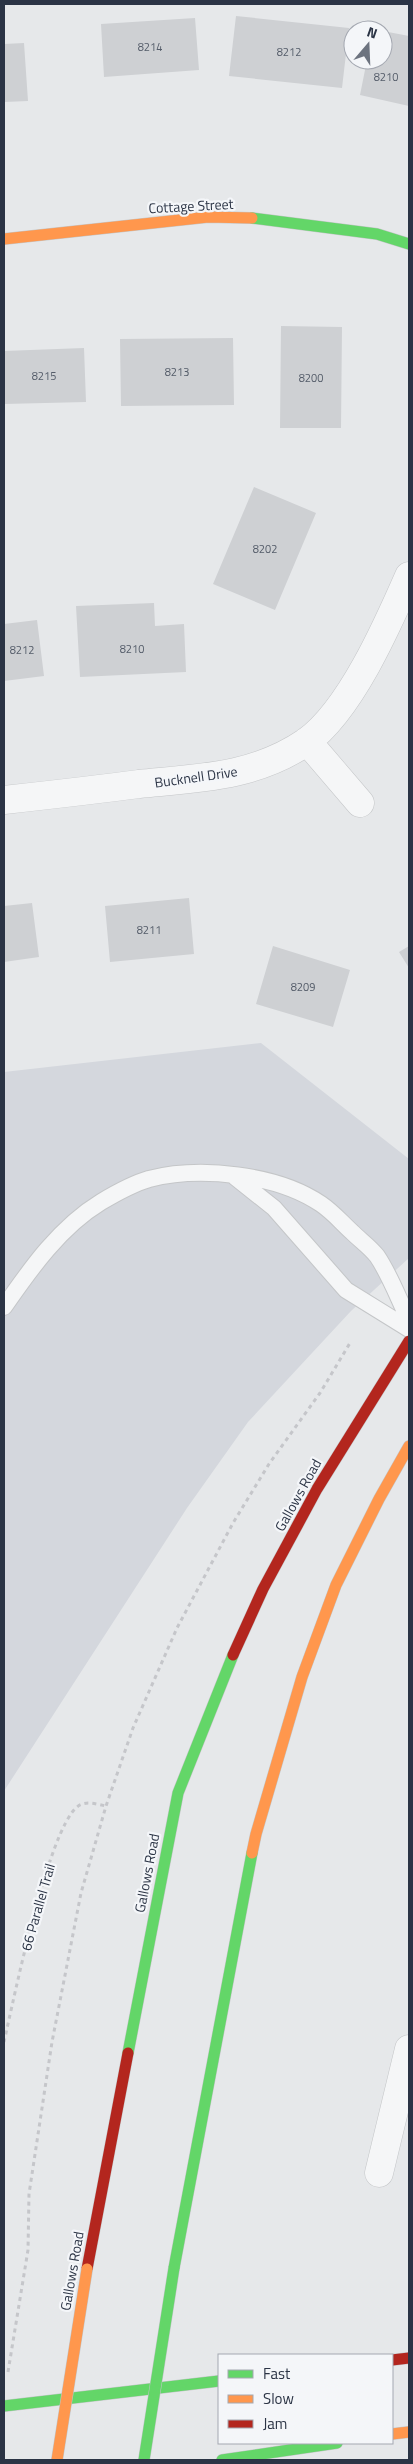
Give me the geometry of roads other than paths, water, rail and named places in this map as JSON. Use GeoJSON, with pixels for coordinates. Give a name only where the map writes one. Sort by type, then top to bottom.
{"type":"FeatureCollection","features":[{"type":"Feature","properties":{"kind":"main road","name":"Cottage Street"},"geometry":{"type":"LineString","coordinates":[[4,239],[208,217],[269,219],[377,234],[409,244]]}},
{"type":"Feature","properties":{"kind":"main road","name":"Gallows Road"},"geometry":{"type":"LineString","coordinates":[[57,2460],[87,2269],[178,1793],[226,1671],[263,1589],[316,1489],[409,1341]]}},
{"type":"Feature","properties":{"kind":"main road"},"geometry":{"type":"LineString","coordinates":[[144,2460],[174,2268],[256,1834],[273,1773],[292,1717],[302,1677],[336,1585],[379,1498],[409,1446]]}},
{"type":"Feature","properties":{"kind":"main road"},"geometry":{"type":"LineString","coordinates":[[393,2360],[409,2358]]}},
{"type":"Feature","properties":{"kind":"main road"},"geometry":{"type":"LineString","coordinates":[[4,2406],[218,2381]]}},
{"type":"Feature","properties":{"kind":"main road"},"geometry":{"type":"LineString","coordinates":[[393,2434],[409,2432]]}},
{"type":"Feature","properties":{"kind":"main road"},"geometry":{"type":"LineString","coordinates":[[222,2460],[330,2444]]}},
{"type":"Feature","properties":{"kind":"street","name":"Bucknell Drive"},"geometry":{"type":"LineString","coordinates":[[4,800],[230,774],[268,764],[307,741],[337,710],[382,639],[409,576]]}},
{"type":"Feature","properties":{"kind":"street"},"geometry":{"type":"LineString","coordinates":[[307,741],[360,803]]}},
{"type":"Feature","properties":{"kind":"street"},"geometry":{"type":"LineString","coordinates":[[379,2173],[409,2049]]}},
{"type":"Feature","properties":{"kind":"lane"},"geometry":{"type":"LineString","coordinates":[[4,1306],[44,1252],[83,1215],[101,1202],[148,1180],[174,1174],[201,1173],[234,1175],[295,1190],[329,1210],[376,1256],[409,1320]]}},
{"type":"Feature","properties":{"kind":"lane"},"geometry":{"type":"LineString","coordinates":[[234,1175],[274,1208],[346,1290],[409,1328]]}}]}
